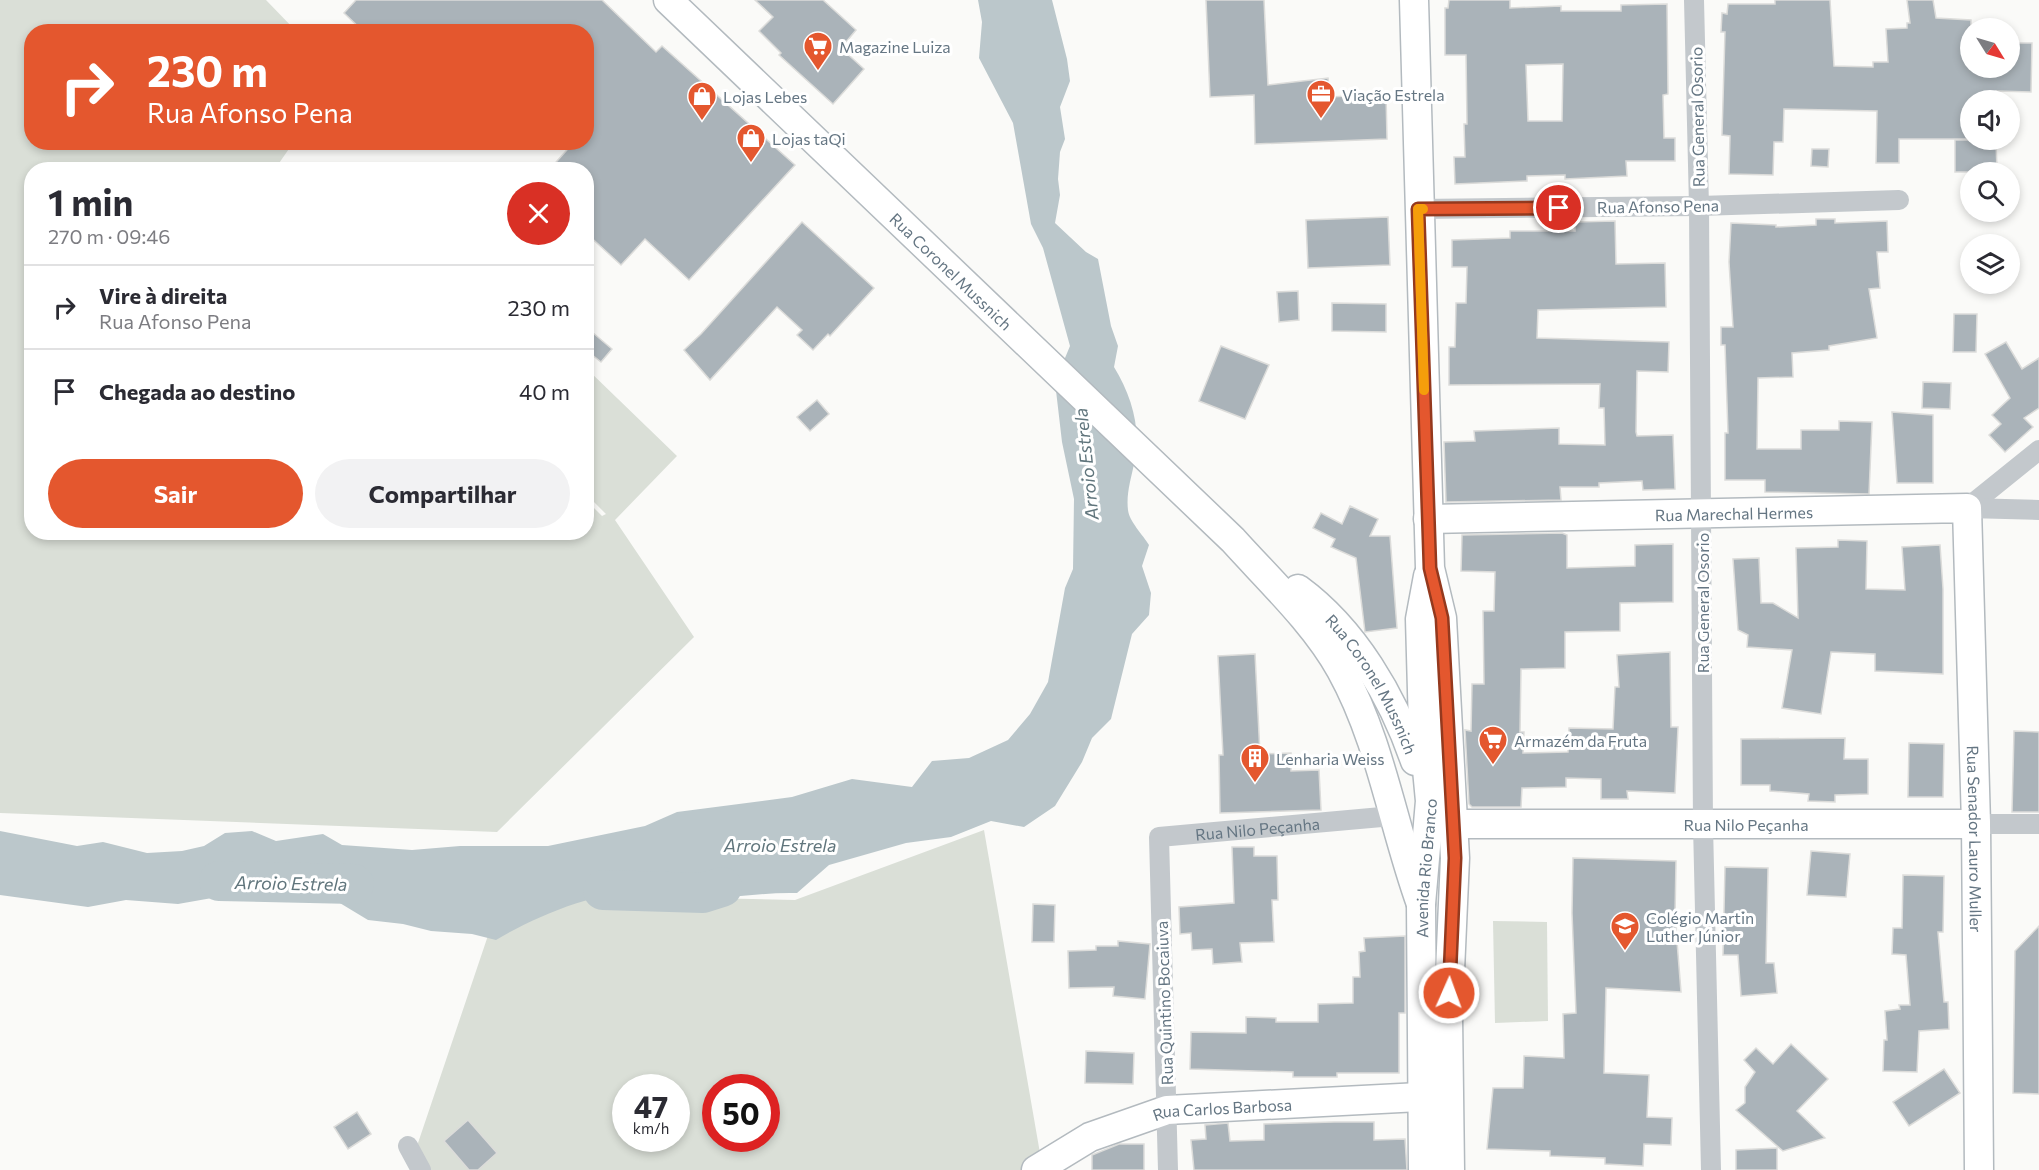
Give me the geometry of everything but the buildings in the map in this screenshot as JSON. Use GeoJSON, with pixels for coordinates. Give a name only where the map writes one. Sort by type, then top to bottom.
{"type":"FeatureCollection","features":[{"type":"Feature","properties":{"kind":"street","name":"Rua Coronel Mussnich"},"geometry":{"type":"LineString","coordinates":[[668,0],[1231,538],[1296,608],[1341,669],[1366,723],[1421,904]]}},
{"type":"Feature","properties":{"kind":"street","name":"Avenida Rio Branco"},"geometry":{"type":"LineString","coordinates":[[1414,0],[1418,209],[1430,568],[1442,618],[1454,824],[1448,1016],[1423,1170]]}},
{"type":"Feature","properties":{"kind":"street","name":"Rua General Osorio"},"geometry":{"type":"LineString","coordinates":[[1694,0],[1699,206],[1703,825],[1711,1170]]}},
{"type":"Feature","properties":{"kind":"street","name":"Rua Afonso Pena"},"geometry":{"type":"LineString","coordinates":[[1418,209],[1699,206],[1899,200]]}},
{"type":"Feature","properties":{"kind":"street"},"geometry":{"type":"LineString","coordinates":[[1967,508],[2039,450]]}},
{"type":"Feature","properties":{"kind":"street","name":"Rua Marechal Hermes"},"geometry":{"type":"LineString","coordinates":[[1428,519],[1967,508],[2039,510]]}},
{"type":"Feature","properties":{"kind":"street","name":"Rua Senador Lauro Muller"},"geometry":{"type":"LineString","coordinates":[[1967,508],[1976,824],[1979,1170]]}},
{"type":"Feature","properties":{"kind":"street","name":"Rua Coronel Mussnich"},"geometry":{"type":"LineString","coordinates":[[1231,538],[1311,598],[1365,660],[1401,720],[1430,801],[1447,860],[1453,905]]}},
{"type":"Feature","properties":{"kind":"street","name":"Avenida Rio Branco"},"geometry":{"type":"LineString","coordinates":[[1430,568],[1420,619],[1423,727],[1430,801],[1421,904],[1434,1096],[1450,1170]]}},
{"type":"Feature","properties":{"kind":"street","name":"Rua Nilo Peçanha"},"geometry":{"type":"LineString","coordinates":[[1159,837],[1393,816]]}},
{"type":"Feature","properties":{"kind":"street","name":"Rua Nilo Peçanha"},"geometry":{"type":"LineString","coordinates":[[1454,824],[2039,825]]}},
{"type":"Feature","properties":{"kind":"street","name":"Rua Quintino Bocaiuva"},"geometry":{"type":"LineString","coordinates":[[1159,837],[1168,1170]]}},
{"type":"Feature","properties":{"kind":"street","name":"Rua Carlos Barbosa"},"geometry":{"type":"LineString","coordinates":[[1036,1170],[1090,1137],[1167,1110],[1434,1096]]}},
{"type":"Feature","properties":{"kind":"street"},"geometry":{"type":"LineString","coordinates":[[408,1146],[421,1170]]}},
{"type":"Feature","properties":{"kind":"shaded area"},"geometry":{"type":"Polygon","coordinates":[[[0,0],[266,0],[289,24],[24,24],[24,150],[288,150],[280,162],[24,162],[24,540],[594,540],[594,508],[602,516],[606,514],[594,502],[594,376],[677,456],[615,520],[694,637],[497,832],[0,813],[0,0]]]}},
{"type":"Feature","properties":{"kind":"shaded area"},"geometry":{"type":"Polygon","coordinates":[[[984,830],[1041,1159],[1029,1170],[430,1170],[417,1146],[502,894],[795,900],[984,830]]]}},
{"type":"Feature","properties":{"kind":"shaded area"},"geometry":{"type":"Polygon","coordinates":[[[1493,921],[1547,922],[1548,1021],[1495,1023],[1493,921]]]}},
{"type":"Feature","properties":{"kind":"water","name":"Arroio Estrela"},"geometry":{"type":"Polygon","coordinates":[[[978,0],[1052,0],[1067,59],[1070,81],[1060,107],[1065,139],[1060,152],[1058,179],[1060,195],[1055,223],[1086,252],[1098,259],[1111,326],[1118,346],[1114,367],[1126,390],[1136,426],[1136,452],[1128,492],[1128,510],[1149,545],[1142,566],[1151,593],[1149,615],[1132,634],[1111,719],[1092,738],[1082,762],[1055,806],[1024,827],[991,821],[951,837],[906,843],[829,865],[797,893],[705,898],[665,891],[621,893],[577,903],[555,911],[496,940],[472,934],[431,931],[403,924],[368,920],[315,888],[284,877],[258,890],[178,904],[126,900],[88,907],[0,895],[0,831],[77,846],[103,842],[147,853],[182,851],[204,846],[225,833],[252,831],[276,841],[323,834],[342,845],[412,850],[460,846],[548,846],[645,826],[677,812],[792,797],[852,779],[912,787],[932,761],[969,758],[1008,740],[1030,714],[1048,682],[1065,588],[1073,569],[1074,499],[1062,442],[1055,382],[1070,346],[1043,248],[1031,224],[1013,123],[979,58],[982,22],[978,0]]]}},
{"type":"Feature","properties":{"kind":"waterway","name":"Arroio Estrela"},"geometry":{"type":"LineString","coordinates":[[219,881],[354,884]]}},
{"type":"Feature","properties":{"kind":"waterway","name":"Arroio Estrela"},"geometry":{"type":"LineString","coordinates":[[603,890],[703,893],[722,887]]}},
{"type":"Feature","properties":{"kind":"slow traffic"},"geometry":{"type":"LineString","coordinates":[[1423,209],[1418,209],[1424,390]]}},
{"type":"Feature","properties":{"kind":"place","name":"Magazine Luiza"},"geometry":{"type":"Point","coordinates":[818,72]}},
{"type":"Feature","properties":{"kind":"place","name":"Viação Estrela"},"geometry":{"type":"Point","coordinates":[1321,120]}},
{"type":"Feature","properties":{"kind":"place","name":"Lojas Lebes"},"geometry":{"type":"Point","coordinates":[702,122]}},
{"type":"Feature","properties":{"kind":"place","name":"Lojas taQi"},"geometry":{"type":"Point","coordinates":[751,164]}},
{"type":"Feature","properties":{"kind":"place","name":"Armazém da Fruta"},"geometry":{"type":"Point","coordinates":[1493,766]}},
{"type":"Feature","properties":{"kind":"place","name":"Lenharia Weiss"},"geometry":{"type":"Point","coordinates":[1255,784]}},
{"type":"Feature","properties":{"kind":"place","name":"Colégio Martin Luther Júnior"},"geometry":{"type":"Point","coordinates":[1625,952]}},
{"type":"Feature","properties":{"kind":"route"},"geometry":{"type":"LineString","coordinates":[[1449,993],[1455,858],[1442,618],[1430,568],[1418,209],[1559,208]]}}]}
